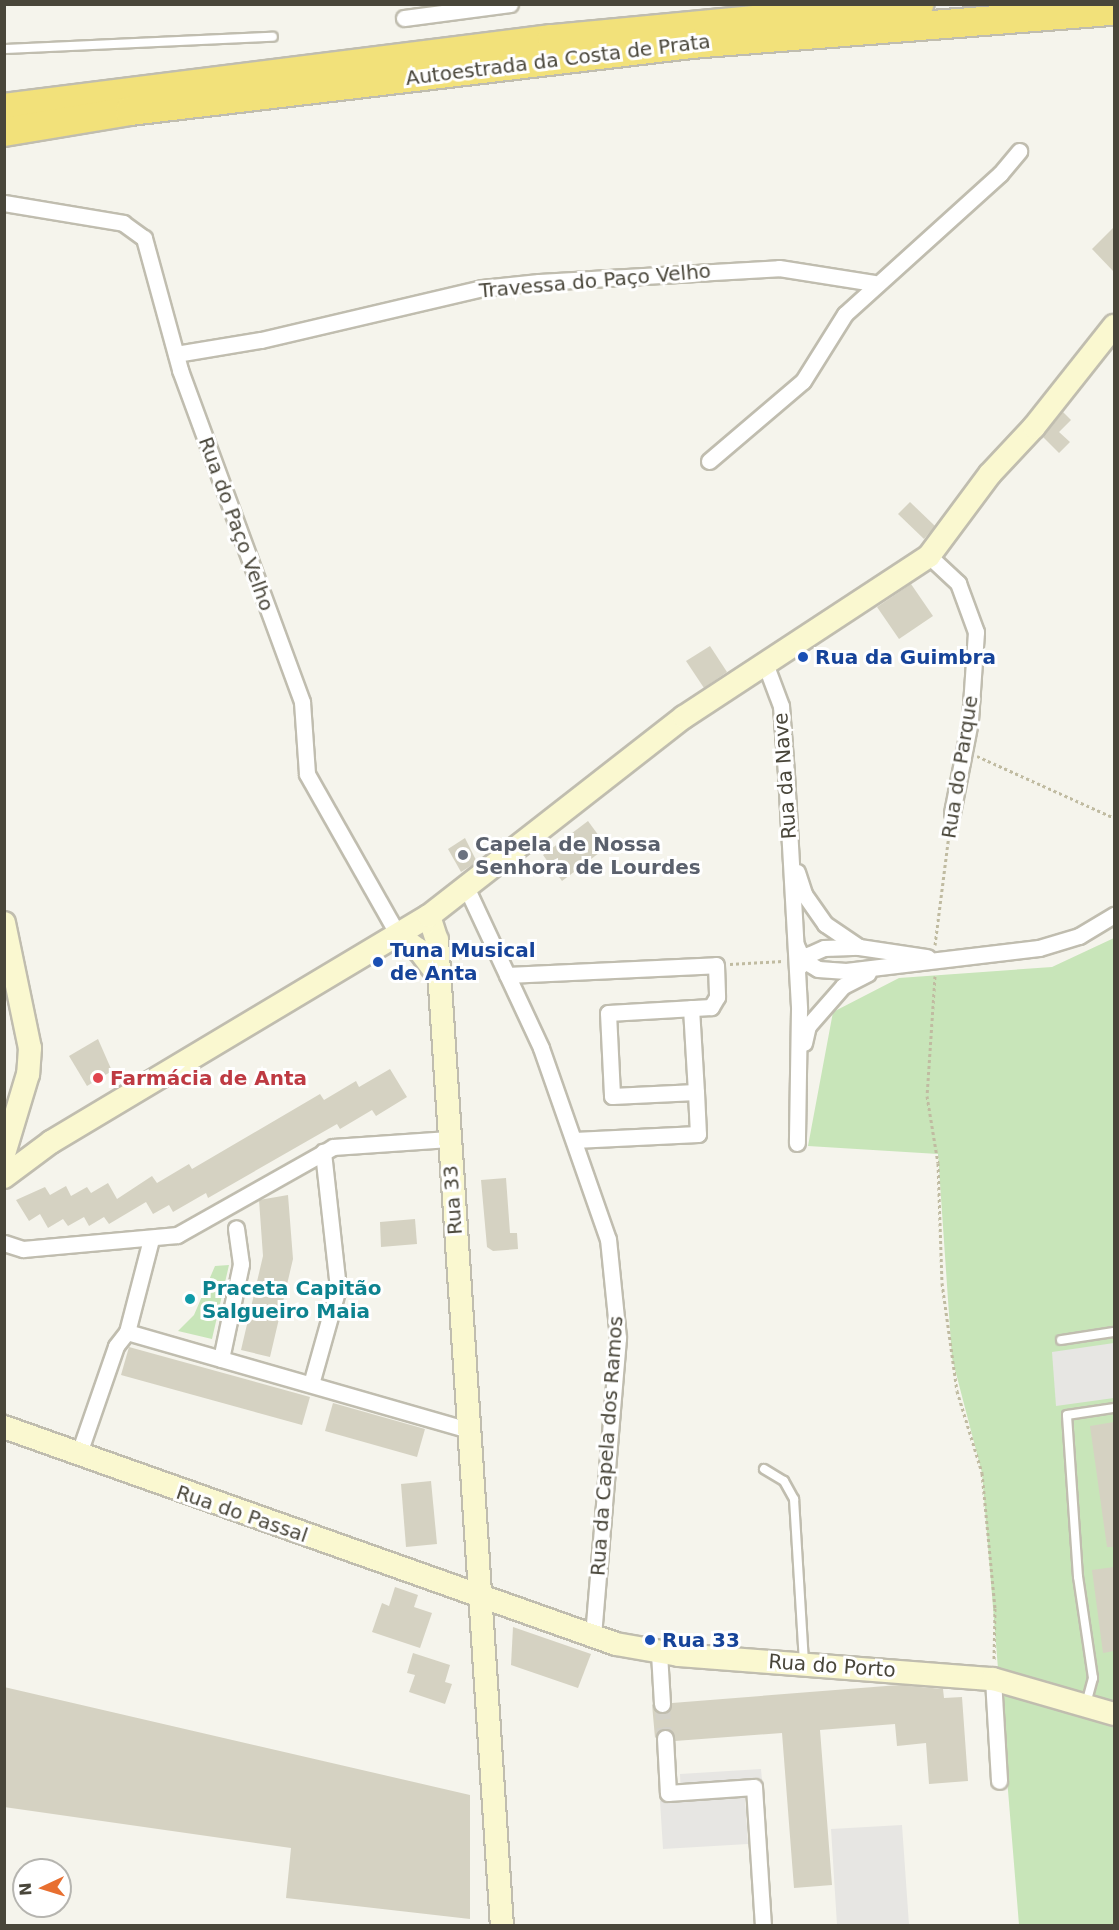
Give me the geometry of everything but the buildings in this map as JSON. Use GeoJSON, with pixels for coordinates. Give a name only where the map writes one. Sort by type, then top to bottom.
{"type":"FeatureCollection","features":[{"type":"Feature","properties":{"kind":"highway","name":"Autoestrada da Costa de Prata"},"geometry":{"type":"LineString","coordinates":[[4,108],[552,39],[919,4]]}},
{"type":"Feature","properties":{"kind":"highway","name":"Autoestrada da Costa de Prata"},"geometry":{"type":"LineString","coordinates":[[4,132],[130,111],[691,44],[1114,11]]}},
{"type":"Feature","properties":{"kind":"street"},"geometry":{"type":"LineString","coordinates":[[404,18],[510,4]]}},
{"type":"Feature","properties":{"kind":"street"},"geometry":{"type":"LineString","coordinates":[[709,461],[803,381],[845,314],[874,283],[1000,174],[1019,150]]}},
{"type":"Feature","properties":{"kind":"street","name":"Rua do Paço Velho"},"geometry":{"type":"LineString","coordinates":[[4,203],[123,223],[144,238],[176,354],[302,702],[307,774],[398,935]]}},
{"type":"Feature","properties":{"kind":"street","name":"Travessa do Paço Velho"},"geometry":{"type":"LineString","coordinates":[[176,354],[261,340],[482,288],[539,282],[779,268],[874,283]]}},
{"type":"Feature","properties":{"kind":"street"},"geometry":{"type":"LineString","coordinates":[[4,1177],[47,1145],[429,916],[467,889],[684,717],[766,666],[929,556],[990,474],[1034,427],[1114,326]]}},
{"type":"Feature","properties":{"kind":"street","name":"Rua do Parque"},"geometry":{"type":"LineString","coordinates":[[929,556],[958,583],[976,632],[964,753],[952,813]]}},
{"type":"Feature","properties":{"kind":"street","name":"Rua da Nave"},"geometry":{"type":"LineString","coordinates":[[766,666],[781,706],[795,942],[799,965],[800,1066],[797,1143]]}},
{"type":"Feature","properties":{"kind":"street","name":"Rua da Nave"},"geometry":{"type":"LineString","coordinates":[[790,852],[804,894],[825,924],[860,947]]}},
{"type":"Feature","properties":{"kind":"street","name":"Rua da Capela dos Ramos"},"geometry":{"type":"LineString","coordinates":[[467,889],[507,975],[574,1140],[608,1239],[617,1328],[593,1635]]}},
{"type":"Feature","properties":{"kind":"street","name":"Rua da Nave"},"geometry":{"type":"LineString","coordinates":[[799,965],[818,969],[885,968],[936,958],[1039,948],[1079,936],[1114,915]]}},
{"type":"Feature","properties":{"kind":"street","name":"Rua 33"},"geometry":{"type":"LineString","coordinates":[[429,916],[437,940],[502,1926]]}},
{"type":"Feature","properties":{"kind":"street"},"geometry":{"type":"LineString","coordinates":[[4,924],[30,1048],[18,1114],[7,1148],[29,1159]]}},
{"type":"Feature","properties":{"kind":"street"},"geometry":{"type":"LineString","coordinates":[[398,935],[419,950],[439,977]]}},
{"type":"Feature","properties":{"kind":"street","name":"Rua da Nave"},"geometry":{"type":"LineString","coordinates":[[799,965],[824,948],[860,947],[936,958]]}},
{"type":"Feature","properties":{"kind":"street"},"geometry":{"type":"LineString","coordinates":[[507,975],[716,965],[717,998],[711,1007],[608,1013],[612,1096],[696,1092]]}},
{"type":"Feature","properties":{"kind":"street","name":"Rua da Nave"},"geometry":{"type":"LineString","coordinates":[[800,1066],[808,1026],[843,986],[885,968]]}},
{"type":"Feature","properties":{"kind":"street"},"geometry":{"type":"LineString","coordinates":[[574,1140],[698,1134],[691,1008]]}},
{"type":"Feature","properties":{"kind":"street"},"geometry":{"type":"LineString","coordinates":[[18,1114],[29,1139],[47,1145]]}},
{"type":"Feature","properties":{"kind":"street"},"geometry":{"type":"LineString","coordinates":[[4,1244],[22,1249],[177,1235],[323,1152],[345,1146],[449,1139]]}},
{"type":"Feature","properties":{"kind":"street"},"geometry":{"type":"LineString","coordinates":[[311,1384],[338,1288],[323,1152]]}},
{"type":"Feature","properties":{"kind":"street"},"geometry":{"type":"LineString","coordinates":[[221,1359],[242,1264],[236,1228]]}},
{"type":"Feature","properties":{"kind":"street"},"geometry":{"type":"LineString","coordinates":[[78,1456],[116,1347],[127,1332],[151,1239]]}},
{"type":"Feature","properties":{"kind":"street"},"geometry":{"type":"LineString","coordinates":[[127,1332],[468,1430]]}},
{"type":"Feature","properties":{"kind":"street","name":"Rua do Passal"},"geometry":{"type":"LineString","coordinates":[[4,1426],[78,1456],[481,1598]]}},
{"type":"Feature","properties":{"kind":"street","name":"Rua do Porto"},"geometry":{"type":"LineString","coordinates":[[481,1598],[593,1635],[659,1653],[993,1679],[1114,1714]]}},
{"type":"Feature","properties":{"kind":"street"},"geometry":{"type":"LineString","coordinates":[[659,1653],[663,1704]]}},
{"type":"Feature","properties":{"kind":"street"},"geometry":{"type":"LineString","coordinates":[[993,1679],[999,1781]]}},
{"type":"Feature","properties":{"kind":"street"},"geometry":{"type":"LineString","coordinates":[[665,1738],[669,1793],[754,1787],[763,1926]]}},
{"type":"Feature","properties":{"kind":"lane"},"geometry":{"type":"LineString","coordinates":[[4,49],[273,37]]}},
{"type":"Feature","properties":{"kind":"lane"},"geometry":{"type":"LineString","coordinates":[[1061,1340],[1114,1332]]}},
{"type":"Feature","properties":{"kind":"lane"},"geometry":{"type":"LineString","coordinates":[[1085,1706],[1093,1678],[1078,1577],[1067,1415],[1114,1408]]}},
{"type":"Feature","properties":{"kind":"lane"},"geometry":{"type":"LineString","coordinates":[[764,1469],[784,1480],[794,1499],[804,1664]]}},
{"type":"Feature","properties":{"kind":"path"},"geometry":{"type":"LineString","coordinates":[[964,753],[993,760],[1114,818]]}},
{"type":"Feature","properties":{"kind":"path","name":"Rua do Parque"},"geometry":{"type":"LineString","coordinates":[[952,813],[936,958],[927,1096],[938,1163],[942,1283],[957,1391],[982,1473],[995,1608],[993,1679]]}},
{"type":"Feature","properties":{"kind":"path"},"geometry":{"type":"LineString","coordinates":[[716,965],[799,965]]}},
{"type":"Feature","properties":{"kind":"green space"},"geometry":{"type":"Polygon","coordinates":[[[1114,938],[1114,1925],[1019,1925],[982,1473],[952,1358],[938,1154],[808,1146],[833,1012],[899,978],[1052,967],[1114,938]]]}},
{"type":"Feature","properties":{"kind":"green space"},"geometry":{"type":"Polygon","coordinates":[[[229,1265],[212,1339],[178,1331],[194,1315],[215,1266],[229,1265]]]}},
{"type":"Feature","properties":{"kind":"shaded area"},"geometry":{"type":"Polygon","coordinates":[[[1114,1343],[1114,1398],[1056,1406],[1052,1352],[1114,1343]]]}},
{"type":"Feature","properties":{"kind":"shaded area"},"geometry":{"type":"Polygon","coordinates":[[[761,1769],[762,1780],[744,1781],[748,1844],[663,1849],[660,1801],[681,1800],[680,1774],[761,1769]]]}},
{"type":"Feature","properties":{"kind":"shaded area"},"geometry":{"type":"Polygon","coordinates":[[[902,1825],[909,1925],[837,1925],[831,1829],[902,1825]]]}},
{"type":"Feature","properties":{"kind":"tunnel"},"geometry":{"type":"LineString","coordinates":[[662,1704],[665,1738]]}},
{"type":"Feature","properties":{"kind":"place","name":"Rua da Guimbra"},"geometry":{"type":"Point","coordinates":[803,657]}},
{"type":"Feature","properties":{"kind":"place","name":"Capela de Nossa Senhora de Lourdes"},"geometry":{"type":"Point","coordinates":[463,855]}},
{"type":"Feature","properties":{"kind":"place","name":"Tuna Musical de Anta"},"geometry":{"type":"Point","coordinates":[378,962]}},
{"type":"Feature","properties":{"kind":"place","name":"Farmácia de Anta"},"geometry":{"type":"Point","coordinates":[98,1078]}},
{"type":"Feature","properties":{"kind":"place","name":"Praceta Capitão Salgueiro Maia"},"geometry":{"type":"Point","coordinates":[190,1299]}},
{"type":"Feature","properties":{"kind":"place","name":"Rua 33"},"geometry":{"type":"Point","coordinates":[650,1640]}}]}
